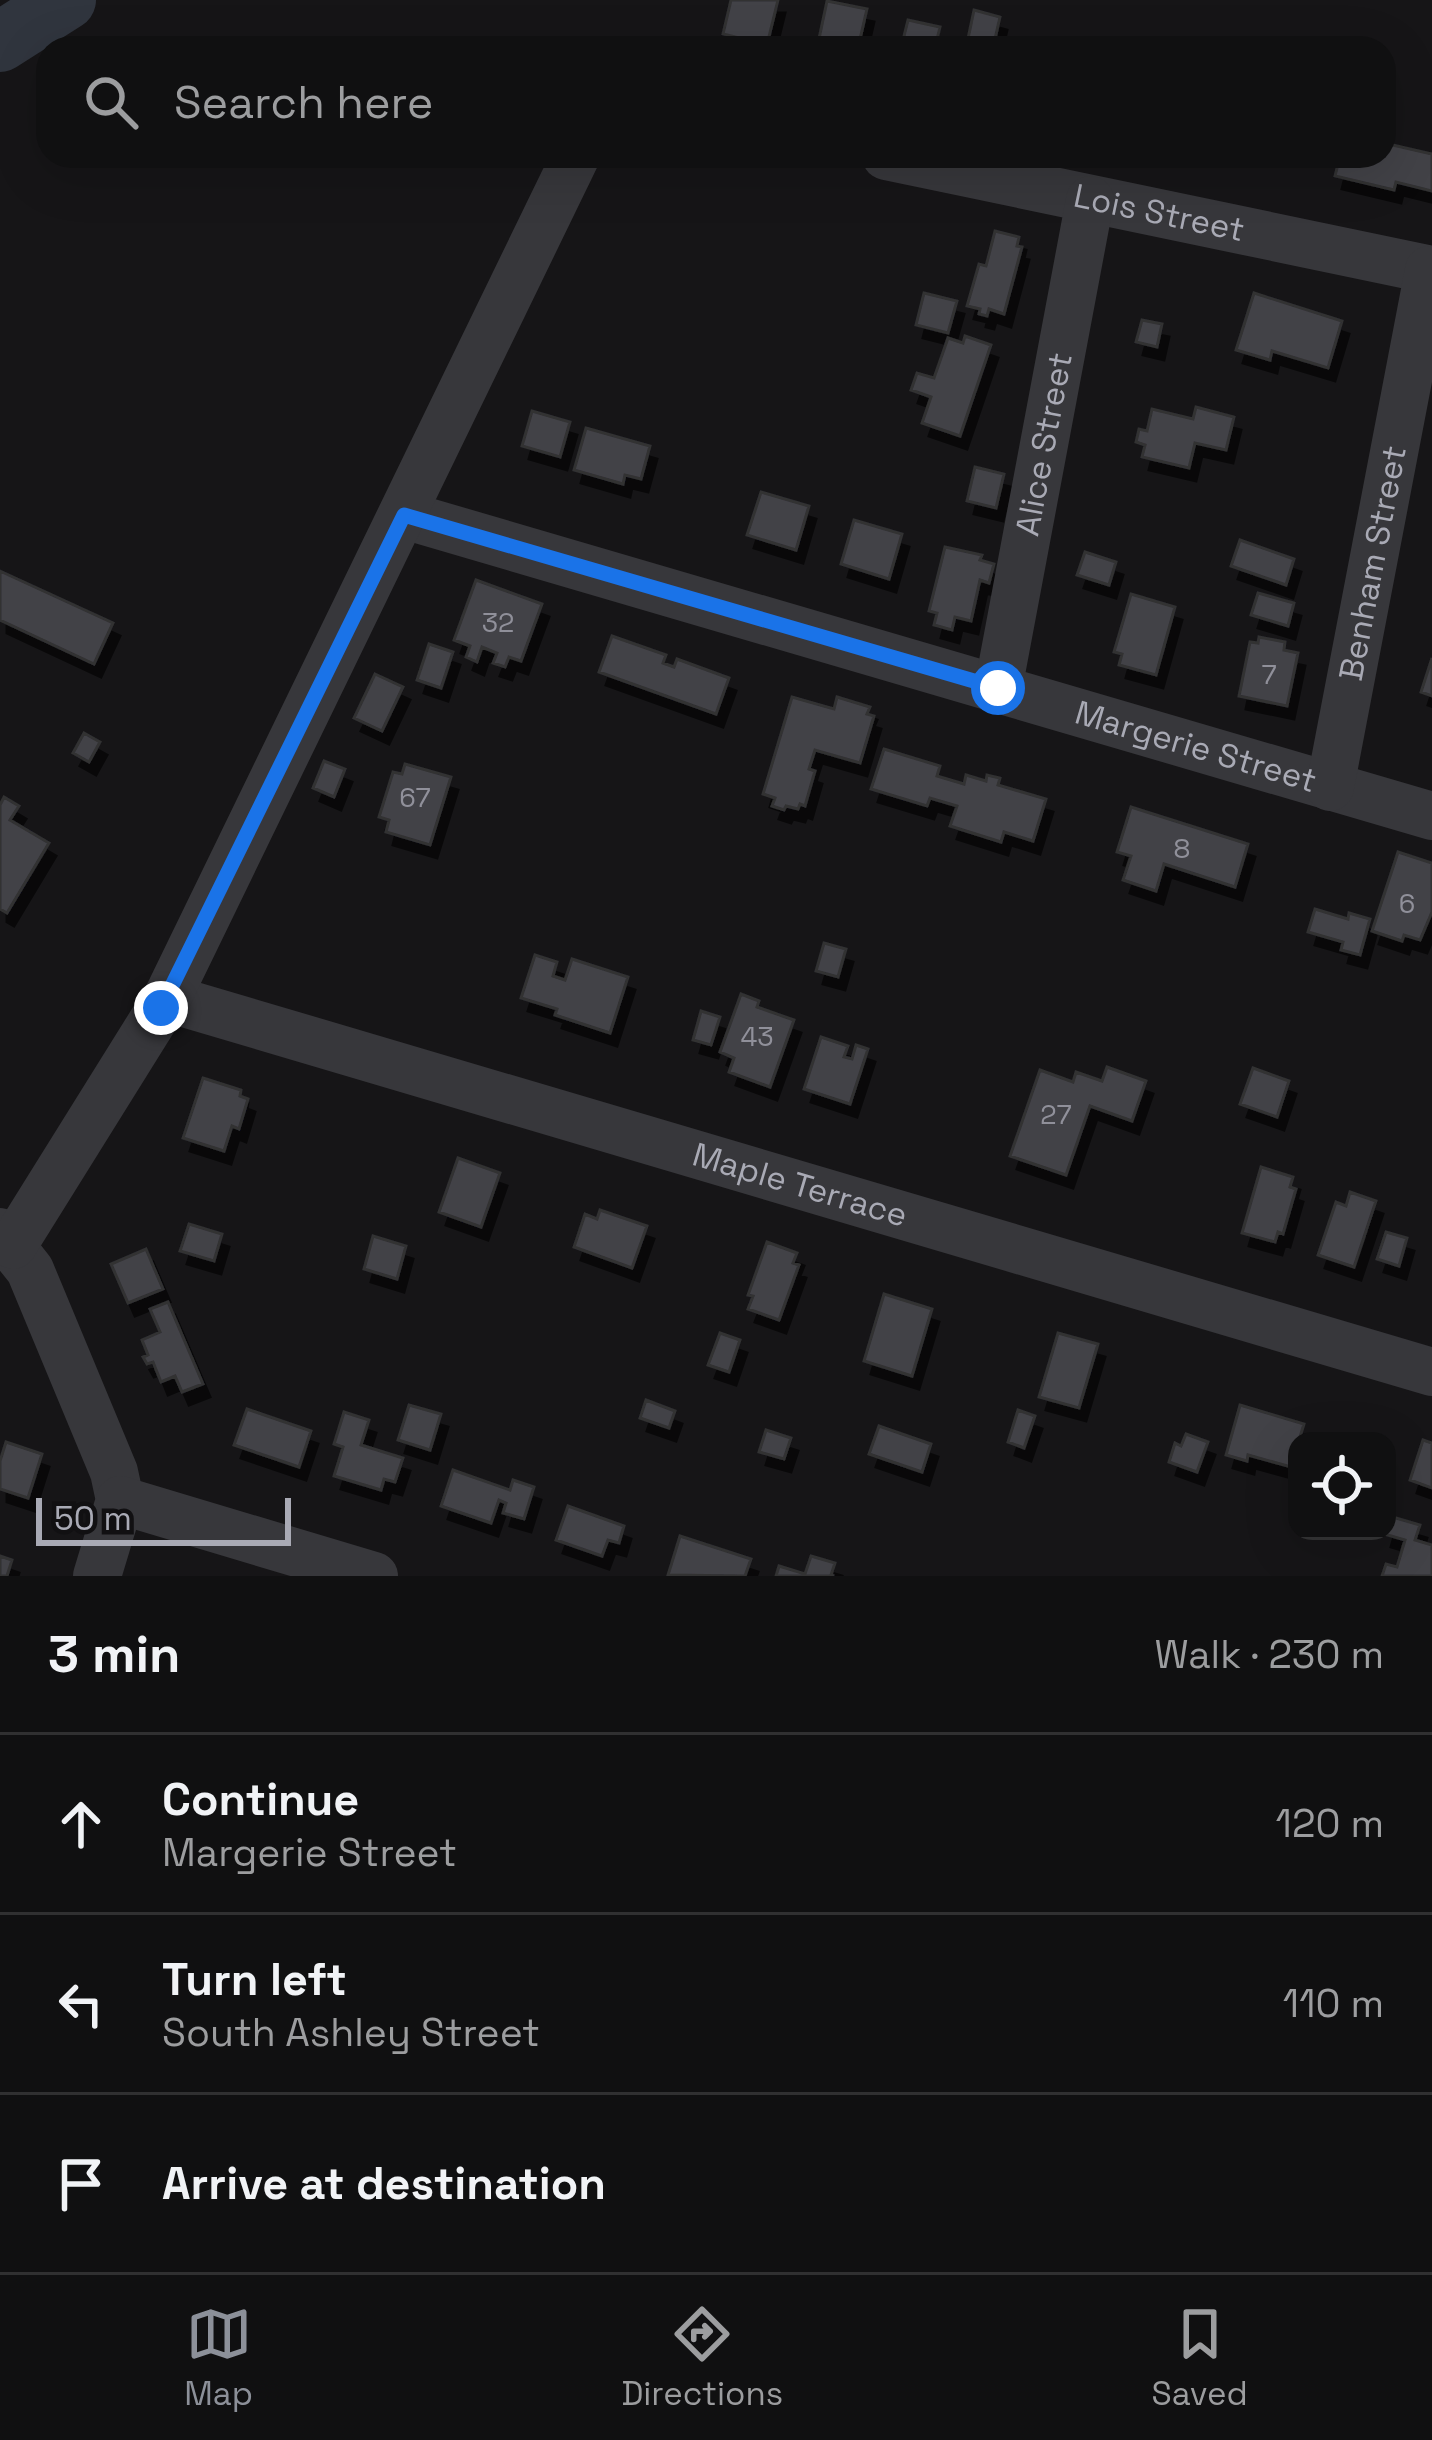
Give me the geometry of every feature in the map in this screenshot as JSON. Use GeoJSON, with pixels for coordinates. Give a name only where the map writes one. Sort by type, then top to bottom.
{"type":"FeatureCollection","features":[{"type":"Feature","properties":{"kind":"street"},"geometry":{"type":"LineString","coordinates":[[97,1576],[120,1500],[114,1472],[30,1270],[7,1239],[167,998],[570,168]]}},
{"type":"Feature","properties":{"kind":"street","name":"Lois Street"},"geometry":{"type":"LineString","coordinates":[[942,168],[1430,270]]}},
{"type":"Feature","properties":{"kind":"street","name":"Alice Street"},"geometry":{"type":"LineString","coordinates":[[998,688],[1090,200]]}},
{"type":"Feature","properties":{"kind":"street","name":"Benham Street"},"geometry":{"type":"LineString","coordinates":[[1330,787],[1430,270]]}},
{"type":"Feature","properties":{"kind":"street","name":"Margerie Street"},"geometry":{"type":"LineString","coordinates":[[404,515],[1432,816]]}},
{"type":"Feature","properties":{"kind":"street","name":"Maple Terrace"},"geometry":{"type":"LineString","coordinates":[[167,998],[1432,1372]]}},
{"type":"Feature","properties":{"kind":"street"},"geometry":{"type":"LineString","coordinates":[[120,1500],[374,1576]]}},
{"type":"Feature","properties":{"kind":"building"},"geometry":{"type":"Polygon","coordinates":[[[731,0],[778,0],[769,36],[723,34],[731,0]]]}},
{"type":"Feature","properties":{"kind":"building"},"geometry":{"type":"Polygon","coordinates":[[[827,1],[867,9],[861,36],[820,36],[827,1]]]}},
{"type":"Feature","properties":{"kind":"building"},"geometry":{"type":"Polygon","coordinates":[[[974,10],[1000,17],[996,36],[969,36],[974,10]]]}},
{"type":"Feature","properties":{"kind":"building"},"geometry":{"type":"Polygon","coordinates":[[[908,20],[940,27],[938,36],[904,36],[908,20]]]}},
{"type":"Feature","properties":{"kind":"building"},"geometry":{"type":"Polygon","coordinates":[[[1396,146],[1432,154],[1432,191],[1396,182],[1394,190],[1335,176],[1337,168],[1396,168],[1396,146]]]}},
{"type":"Feature","properties":{"kind":"building"},"geometry":{"type":"Polygon","coordinates":[[[995,231],[1019,237],[1017,246],[1022,247],[1004,314],[989,309],[987,316],[967,306],[979,264],[986,266],[995,231]]]}},
{"type":"Feature","properties":{"kind":"building"},"geometry":{"type":"Polygon","coordinates":[[[924,293],[957,301],[948,333],[916,325],[924,293]]]}},
{"type":"Feature","properties":{"kind":"building"},"geometry":{"type":"Polygon","coordinates":[[[1254,293],[1342,321],[1328,368],[1272,351],[1270,360],[1236,350],[1254,293]]]}},
{"type":"Feature","properties":{"kind":"building"},"geometry":{"type":"Polygon","coordinates":[[[1142,320],[1162,324],[1157,347],[1136,342],[1142,320]]]}},
{"type":"Feature","properties":{"kind":"building"},"geometry":{"type":"Polygon","coordinates":[[[965,336],[991,345],[960,436],[922,423],[931,397],[911,390],[917,373],[934,378],[948,338],[963,343],[965,336]]]}},
{"type":"Feature","properties":{"kind":"building"},"geometry":{"type":"Polygon","coordinates":[[[1196,407],[1234,417],[1226,450],[1195,443],[1189,468],[1142,457],[1145,445],[1136,442],[1139,429],[1147,431],[1152,409],[1193,419],[1196,407]]]}},
{"type":"Feature","properties":{"kind":"building"},"geometry":{"type":"Polygon","coordinates":[[[532,411],[570,422],[560,457],[522,446],[532,411]]]}},
{"type":"Feature","properties":{"kind":"building"},"geometry":{"type":"Polygon","coordinates":[[[586,428],[650,446],[641,479],[625,475],[623,484],[574,470],[586,428]]]}},
{"type":"Feature","properties":{"kind":"building"},"geometry":{"type":"Polygon","coordinates":[[[975,467],[1004,474],[996,508],[967,501],[975,467]]]}},
{"type":"Feature","properties":{"kind":"building"},"geometry":{"type":"Polygon","coordinates":[[[761,492],[809,506],[796,550],[747,535],[761,492]]]}},
{"type":"Feature","properties":{"kind":"building"},"geometry":{"type":"Polygon","coordinates":[[[854,520],[902,534],[889,579],[841,564],[854,520]]]}},
{"type":"Feature","properties":{"kind":"building"},"geometry":{"type":"Polygon","coordinates":[[[1240,540],[1294,559],[1286,585],[1231,566],[1240,540]]]}},
{"type":"Feature","properties":{"kind":"building"},"geometry":{"type":"Polygon","coordinates":[[[945,547],[982,555],[980,560],[994,564],[989,583],[980,580],[971,621],[955,617],[952,630],[934,625],[937,613],[929,611],[945,547]]]}},
{"type":"Feature","properties":{"kind":"building"},"geometry":{"type":"Polygon","coordinates":[[[1085,552],[1116,562],[1109,585],[1077,575],[1085,552]]]}},
{"type":"Feature","properties":{"kind":"building"},"geometry":{"type":"Polygon","coordinates":[[[0,571],[113,623],[94,664],[0,620],[0,571]]]}},
{"type":"Feature","properties":{"kind":"building"},"geometry":{"type":"Polygon","coordinates":[[[476,580],[542,604],[521,661],[509,657],[505,667],[493,663],[497,653],[482,647],[477,662],[466,657],[470,646],[454,640],[476,580]]]}},
{"type":"Feature","properties":{"kind":"building"},"geometry":{"type":"Polygon","coordinates":[[[1258,593],[1294,603],[1288,626],[1251,615],[1258,593]]]}},
{"type":"Feature","properties":{"kind":"building"},"geometry":{"type":"Polygon","coordinates":[[[1131,594],[1175,607],[1156,675],[1119,665],[1122,654],[1114,652],[1131,594]]]}},
{"type":"Feature","properties":{"kind":"building"},"geometry":{"type":"Polygon","coordinates":[[[612,636],[666,655],[663,663],[674,667],[677,659],[729,678],[716,714],[599,672],[612,636]]]}},
{"type":"Feature","properties":{"kind":"building"},"geometry":{"type":"Polygon","coordinates":[[[1259,637],[1285,642],[1284,650],[1298,653],[1287,706],[1239,696],[1250,642],[1258,643],[1259,637]]]}},
{"type":"Feature","properties":{"kind":"building"},"geometry":{"type":"Polygon","coordinates":[[[429,644],[453,652],[441,688],[417,680],[429,644]]]}},
{"type":"Feature","properties":{"kind":"building"},"geometry":{"type":"Polygon","coordinates":[[[1432,658],[1432,696],[1421,692],[1432,658]]]}},
{"type":"Feature","properties":{"kind":"building"},"geometry":{"type":"Polygon","coordinates":[[[375,674],[403,687],[382,731],[354,718],[375,674]]]}},
{"type":"Feature","properties":{"kind":"building"},"geometry":{"type":"Polygon","coordinates":[[[792,697],[834,709],[837,697],[870,707],[867,714],[874,716],[860,763],[815,750],[809,769],[815,771],[805,806],[784,810],[772,806],[775,798],[763,794],[792,697]]]}},
{"type":"Feature","properties":{"kind":"building"},"geometry":{"type":"Polygon","coordinates":[[[84,733],[100,742],[89,762],[73,753],[84,733]]]}},
{"type":"Feature","properties":{"kind":"building"},"geometry":{"type":"Polygon","coordinates":[[[884,749],[940,766],[937,776],[964,784],[966,775],[986,781],[987,775],[1000,778],[998,785],[1046,799],[1033,841],[1004,832],[1001,842],[950,826],[957,806],[930,798],[927,806],[871,789],[884,749]]]}},
{"type":"Feature","properties":{"kind":"building"},"geometry":{"type":"Polygon","coordinates":[[[324,761],[345,769],[334,797],[313,788],[324,761]]]}},
{"type":"Feature","properties":{"kind":"building"},"geometry":{"type":"Polygon","coordinates":[[[405,764],[451,777],[430,845],[386,832],[389,820],[379,817],[393,772],[402,774],[405,764]]]}},
{"type":"Feature","properties":{"kind":"building"},"geometry":{"type":"Polygon","coordinates":[[[4,797],[19,806],[10,820],[49,843],[7,913],[0,909],[0,805],[4,797]]]}},
{"type":"Feature","properties":{"kind":"building"},"geometry":{"type":"Polygon","coordinates":[[[1131,807],[1248,844],[1235,887],[1164,864],[1156,891],[1123,880],[1131,856],[1117,852],[1131,807]]]}},
{"type":"Feature","properties":{"kind":"building"},"geometry":{"type":"Polygon","coordinates":[[[1398,852],[1432,863],[1432,912],[1420,940],[1404,935],[1402,941],[1372,931],[1398,852]]]}},
{"type":"Feature","properties":{"kind":"building"},"geometry":{"type":"Polygon","coordinates":[[[1315,909],[1348,919],[1349,913],[1370,919],[1360,955],[1341,950],[1343,942],[1308,932],[1315,909]]]}},
{"type":"Feature","properties":{"kind":"building"},"geometry":{"type":"Polygon","coordinates":[[[824,943],[846,949],[838,977],[816,971],[824,943]]]}},
{"type":"Feature","properties":{"kind":"building"},"geometry":{"type":"Polygon","coordinates":[[[535,955],[557,962],[553,976],[565,980],[572,959],[628,977],[610,1033],[521,998],[535,955]]]}},
{"type":"Feature","properties":{"kind":"building"},"geometry":{"type":"Polygon","coordinates":[[[741,994],[759,1001],[757,1007],[794,1020],[770,1087],[729,1072],[734,1058],[720,1052],[741,994]]]}},
{"type":"Feature","properties":{"kind":"building"},"geometry":{"type":"Polygon","coordinates":[[[701,1011],[720,1017],[711,1045],[693,1040],[701,1011]]]}},
{"type":"Feature","properties":{"kind":"building"},"geometry":{"type":"Polygon","coordinates":[[[821,1037],[848,1046],[844,1057],[852,1059],[856,1045],[868,1049],[850,1104],[804,1089],[821,1037]]]}},
{"type":"Feature","properties":{"kind":"building"},"geometry":{"type":"Polygon","coordinates":[[[1107,1067],[1146,1081],[1132,1121],[1090,1106],[1066,1175],[1010,1156],[1040,1070],[1073,1082],[1076,1072],[1102,1081],[1107,1067]]]}},
{"type":"Feature","properties":{"kind":"building"},"geometry":{"type":"Polygon","coordinates":[[[1253,1068],[1289,1081],[1277,1117],[1240,1104],[1253,1068]]]}},
{"type":"Feature","properties":{"kind":"building"},"geometry":{"type":"Polygon","coordinates":[[[203,1078],[241,1090],[240,1096],[248,1099],[239,1129],[232,1126],[224,1151],[183,1138],[203,1078]]]}},
{"type":"Feature","properties":{"kind":"building"},"geometry":{"type":"Polygon","coordinates":[[[458,1158],[500,1173],[481,1227],[439,1212],[458,1158]]]}},
{"type":"Feature","properties":{"kind":"building"},"geometry":{"type":"Polygon","coordinates":[[[1261,1167],[1293,1177],[1290,1187],[1296,1189],[1283,1234],[1278,1232],[1275,1242],[1242,1233],[1261,1167]]]}},
{"type":"Feature","properties":{"kind":"building"},"geometry":{"type":"Polygon","coordinates":[[[1350,1192],[1376,1201],[1354,1267],[1318,1255],[1336,1202],[1346,1206],[1350,1192]]]}},
{"type":"Feature","properties":{"kind":"building"},"geometry":{"type":"Polygon","coordinates":[[[600,1210],[647,1226],[632,1268],[574,1247],[585,1214],[597,1219],[600,1210]]]}},
{"type":"Feature","properties":{"kind":"building"},"geometry":{"type":"Polygon","coordinates":[[[189,1224],[222,1234],[214,1261],[180,1251],[189,1224]]]}},
{"type":"Feature","properties":{"kind":"building"},"geometry":{"type":"Polygon","coordinates":[[[1386,1232],[1407,1238],[1399,1266],[1377,1259],[1386,1232]]]}},
{"type":"Feature","properties":{"kind":"building"},"geometry":{"type":"Polygon","coordinates":[[[373,1236],[406,1246],[397,1279],[364,1269],[373,1236]]]}},
{"type":"Feature","properties":{"kind":"building"},"geometry":{"type":"Polygon","coordinates":[[[767,1242],[797,1253],[793,1263],[799,1265],[779,1320],[748,1309],[753,1296],[748,1295],[767,1242]]]}},
{"type":"Feature","properties":{"kind":"building"},"geometry":{"type":"Polygon","coordinates":[[[146,1249],[163,1289],[128,1303],[111,1264],[146,1249]]]}},
{"type":"Feature","properties":{"kind":"building"},"geometry":{"type":"Polygon","coordinates":[[[884,1294],[932,1309],[912,1376],[864,1361],[884,1294]]]}},
{"type":"Feature","properties":{"kind":"building"},"geometry":{"type":"Polygon","coordinates":[[[168,1302],[203,1384],[182,1392],[175,1376],[161,1382],[153,1362],[147,1364],[143,1357],[148,1355],[142,1340],[160,1332],[150,1309],[168,1302]]]}},
{"type":"Feature","properties":{"kind":"building"},"geometry":{"type":"Polygon","coordinates":[[[720,1333],[740,1340],[729,1372],[708,1365],[720,1333]]]}},
{"type":"Feature","properties":{"kind":"building"},"geometry":{"type":"Polygon","coordinates":[[[1058,1333],[1098,1344],[1079,1408],[1039,1397],[1058,1333]]]}},
{"type":"Feature","properties":{"kind":"building"},"geometry":{"type":"Polygon","coordinates":[[[646,1400],[675,1411],[669,1428],[640,1418],[646,1400]]]}},
{"type":"Feature","properties":{"kind":"building"},"geometry":{"type":"Polygon","coordinates":[[[409,1405],[441,1414],[430,1450],[398,1440],[409,1405]]]}},
{"type":"Feature","properties":{"kind":"building"},"geometry":{"type":"Polygon","coordinates":[[[1240,1405],[1304,1424],[1302,1432],[1288,1432],[1288,1466],[1248,1455],[1247,1461],[1226,1455],[1240,1405]]]}},
{"type":"Feature","properties":{"kind":"building"},"geometry":{"type":"Polygon","coordinates":[[[247,1409],[311,1431],[299,1467],[234,1445],[247,1409]]]}},
{"type":"Feature","properties":{"kind":"building"},"geometry":{"type":"Polygon","coordinates":[[[1018,1410],[1035,1416],[1024,1448],[1008,1442],[1018,1410]]]}},
{"type":"Feature","properties":{"kind":"building"},"geometry":{"type":"Polygon","coordinates":[[[344,1412],[369,1420],[361,1445],[403,1458],[395,1482],[384,1479],[381,1490],[334,1476],[343,1447],[334,1444],[344,1412]]]}},
{"type":"Feature","properties":{"kind":"building"},"geometry":{"type":"Polygon","coordinates":[[[879,1426],[931,1444],[922,1472],[869,1454],[879,1426]]]}},
{"type":"Feature","properties":{"kind":"building"},"geometry":{"type":"Polygon","coordinates":[[[766,1430],[791,1438],[784,1459],[759,1452],[766,1430]]]}},
{"type":"Feature","properties":{"kind":"building"},"geometry":{"type":"Polygon","coordinates":[[[1186,1434],[1208,1442],[1197,1472],[1169,1462],[1175,1443],[1181,1446],[1186,1434]]]}},
{"type":"Feature","properties":{"kind":"building"},"geometry":{"type":"Polygon","coordinates":[[[1423,1440],[1432,1443],[1432,1488],[1410,1480],[1423,1440]]]}},
{"type":"Feature","properties":{"kind":"building"},"geometry":{"type":"Polygon","coordinates":[[[6,1442],[42,1454],[28,1498],[0,1489],[6,1442]]]}},
{"type":"Feature","properties":{"kind":"building"},"geometry":{"type":"Polygon","coordinates":[[[453,1470],[510,1490],[513,1480],[534,1487],[524,1519],[503,1513],[506,1503],[499,1500],[491,1523],[441,1506],[453,1470]]]}},
{"type":"Feature","properties":{"kind":"building"},"geometry":{"type":"Polygon","coordinates":[[[568,1506],[624,1526],[619,1543],[608,1540],[602,1556],[556,1540],[568,1506]]]}},
{"type":"Feature","properties":{"kind":"building"},"geometry":{"type":"Polygon","coordinates":[[[1396,1518],[1420,1525],[1415,1540],[1432,1545],[1432,1576],[1382,1576],[1386,1564],[1397,1567],[1405,1540],[1396,1537],[1396,1518]]]}},
{"type":"Feature","properties":{"kind":"building"},"geometry":{"type":"Polygon","coordinates":[[[680,1536],[751,1559],[745,1576],[668,1575],[680,1536]]]}},
{"type":"Feature","properties":{"kind":"building"},"geometry":{"type":"Polygon","coordinates":[[[0,1556],[12,1560],[7,1576],[0,1576],[0,1556]]]}},
{"type":"Feature","properties":{"kind":"building"},"geometry":{"type":"Polygon","coordinates":[[[811,1556],[835,1563],[834,1576],[776,1576],[779,1566],[805,1574],[811,1556]]]}},
{"type":"Feature","properties":{"kind":"waterway"},"geometry":{"type":"LineString","coordinates":[[0,42],[66,0]]}},
{"type":"Feature","properties":{"kind":"route"},"geometry":{"type":"LineString","coordinates":[[161,1008],[404,515],[998,688]]}}]}
